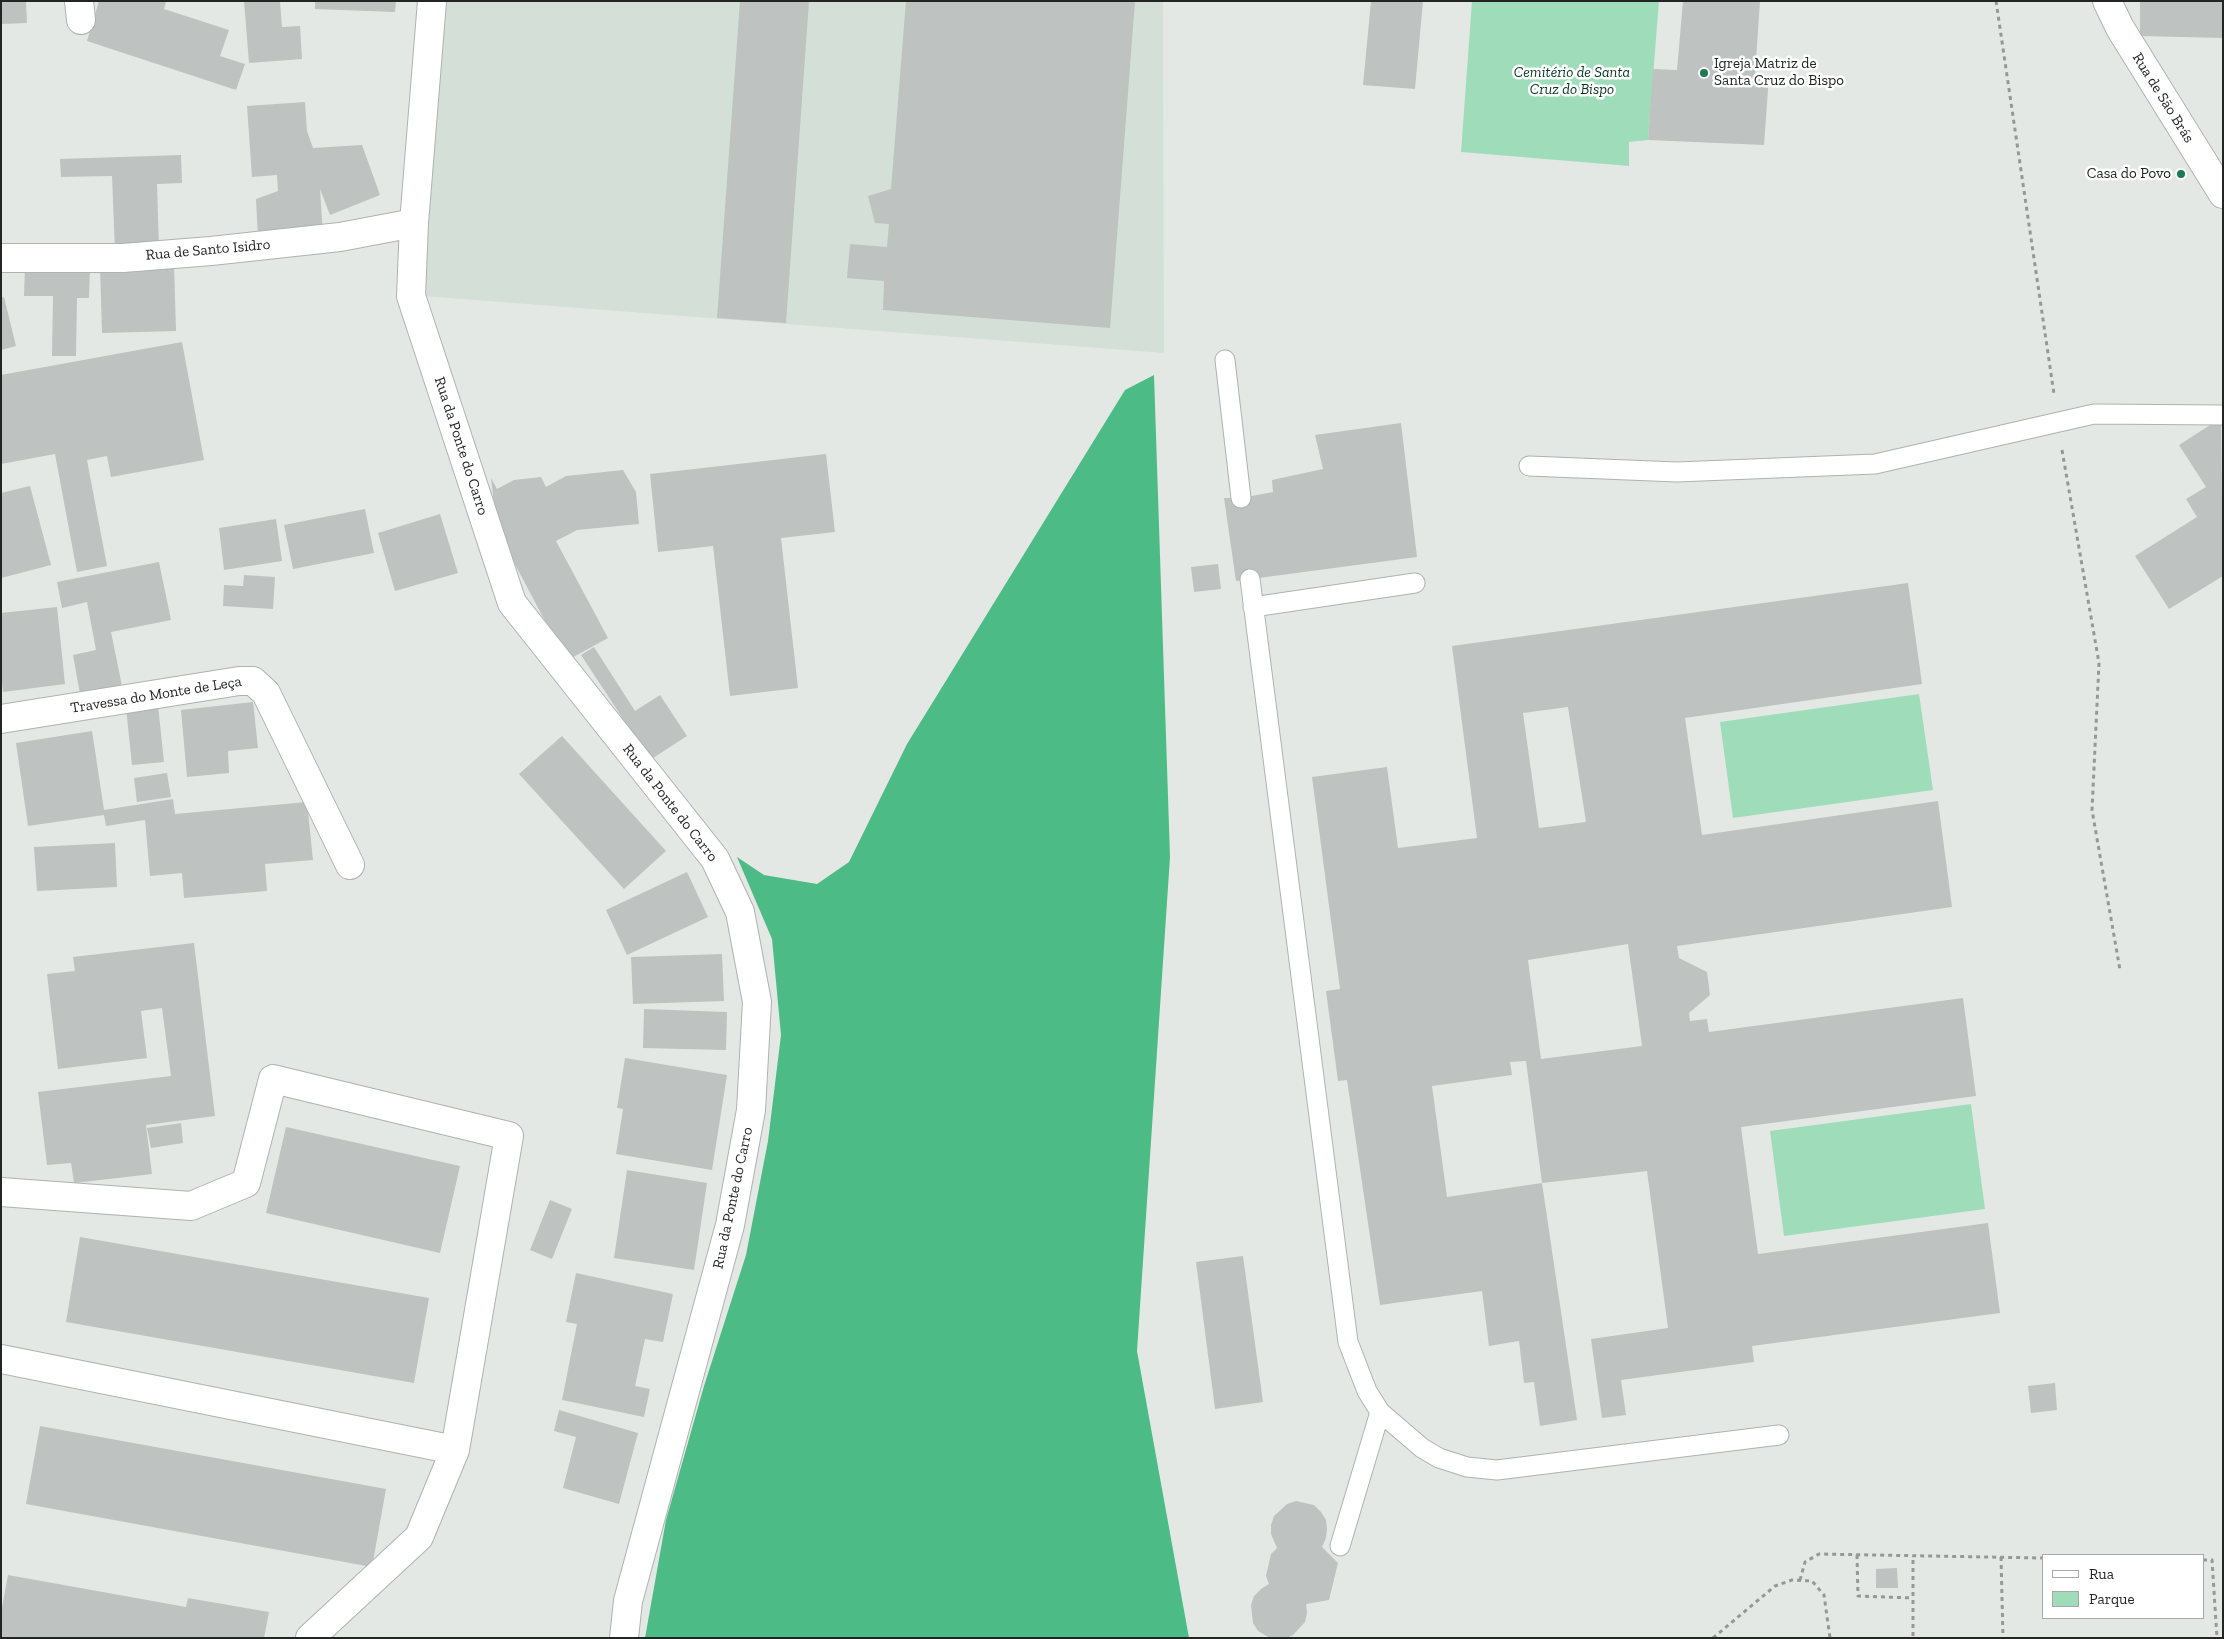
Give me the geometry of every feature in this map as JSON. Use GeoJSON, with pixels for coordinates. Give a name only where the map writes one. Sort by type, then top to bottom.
{"type":"FeatureCollection","features":[{"type":"Feature","properties":{"kind":"street","name":"Rua da Ponte do Carro"},"geometry":{"type":"LineString","coordinates":[[432,1],[414,223],[411,296],[512,603],[715,859],[740,912],[757,1002],[751,1110],[730,1225],[628,1601],[624,1638]]}},
{"type":"Feature","properties":{"kind":"street","name":"Rua de São Brás"},"geometry":{"type":"LineString","coordinates":[[2107,1],[2120,28],[2223,194]]}},
{"type":"Feature","properties":{"kind":"street","name":"Rua de Santo Isidro"},"geometry":{"type":"LineString","coordinates":[[1,258],[123,258],[211,251],[340,237],[414,223]]}},
{"type":"Feature","properties":{"kind":"street","name":"Travessa do Monte de Leça"},"geometry":{"type":"LineString","coordinates":[[1,719],[239,681],[253,681],[266,693],[350,865]]}},
{"type":"Feature","properties":{"kind":"street"},"geometry":{"type":"LineString","coordinates":[[1,1192],[191,1206],[246,1183],[273,1079],[509,1136],[456,1450],[419,1537],[310,1638]]}},
{"type":"Feature","properties":{"kind":"street"},"geometry":{"type":"LineString","coordinates":[[1,1360],[456,1450]]}},
{"type":"Feature","properties":{"kind":"lane"},"geometry":{"type":"LineString","coordinates":[[1225,360],[1241,498]]}},
{"type":"Feature","properties":{"kind":"lane"},"geometry":{"type":"LineString","coordinates":[[1529,466],[1677,472],[1875,464],[2094,414],[2223,415]]}},
{"type":"Feature","properties":{"kind":"lane"},"geometry":{"type":"LineString","coordinates":[[1250,579],[1348,1342],[1366,1392],[1380,1412],[1414,1442],[1438,1458],[1467,1467],[1497,1470],[1779,1434]]}},
{"type":"Feature","properties":{"kind":"lane"},"geometry":{"type":"LineString","coordinates":[[1253,607],[1415,583]]}},
{"type":"Feature","properties":{"kind":"lane"},"geometry":{"type":"LineString","coordinates":[[1340,1546],[1380,1412]]}},
{"type":"Feature","properties":{"kind":"path"},"geometry":{"type":"LineString","coordinates":[[1996,1],[2058,423],[2098,663],[2092,810],[2120,970]]}},
{"type":"Feature","properties":{"kind":"path"},"geometry":{"type":"LineString","coordinates":[[1800,1580],[1806,1562],[1819,1554],[2042,1558]]}},
{"type":"Feature","properties":{"kind":"path"},"geometry":{"type":"LineString","coordinates":[[1857,1555],[1858,1596],[1913,1598]]}},
{"type":"Feature","properties":{"kind":"path"},"geometry":{"type":"LineString","coordinates":[[1912,1636],[1913,1556]]}},
{"type":"Feature","properties":{"kind":"path"},"geometry":{"type":"LineString","coordinates":[[2001,1557],[2003,1638]]}},
{"type":"Feature","properties":{"kind":"path"},"geometry":{"type":"LineString","coordinates":[[2204,1560],[2212,1560],[2217,1638]]}},
{"type":"Feature","properties":{"kind":"path"},"geometry":{"type":"LineString","coordinates":[[1713,1638],[1775,1586],[1792,1580],[1812,1581],[1824,1595],[1830,1638]]}},
{"type":"Feature","properties":{"kind":"shaded area"},"geometry":{"type":"Polygon","coordinates":[[[446,1],[1163,1],[1164,353],[423,296],[446,1]]]}},
{"type":"Feature","properties":{"kind":"green space","name":"Cemitério de Santa Cruz do Bispo"},"geometry":{"type":"Polygon","coordinates":[[[1472,1],[1659,1],[1648,140],[1629,142],[1629,166],[1461,152],[1472,1]]]}},
{"type":"Feature","properties":{"kind":"green space"},"geometry":{"type":"Polygon","coordinates":[[[1154,375],[1170,857],[1137,1351],[1189,1638],[645,1638],[666,1520],[704,1386],[746,1255],[768,1141],[781,1035],[772,939],[737,857],[764,875],[817,884],[849,862],[907,744],[1125,390],[1154,375]]]}},
{"type":"Feature","properties":{"kind":"green space"},"geometry":{"type":"Polygon","coordinates":[[[1919,694],[1933,790],[1733,818],[1720,722],[1919,694]]]}},
{"type":"Feature","properties":{"kind":"green space"},"geometry":{"type":"Polygon","coordinates":[[[1971,1104],[1985,1209],[1784,1236],[1770,1131],[1971,1104]]]}},
{"type":"Feature","properties":{"kind":"building"},"geometry":{"type":"Polygon","coordinates":[[[1,1],[26,1],[27,23],[1,24],[1,1]]]}},
{"type":"Feature","properties":{"kind":"building"},"geometry":{"type":"Polygon","coordinates":[[[99,1],[166,1],[164,9],[229,30],[220,56],[245,64],[236,90],[87,41],[99,1]]]}},
{"type":"Feature","properties":{"kind":"building"},"geometry":{"type":"Polygon","coordinates":[[[244,1],[280,1],[282,27],[300,26],[302,59],[249,63],[244,1]]]}},
{"type":"Feature","properties":{"kind":"building"},"geometry":{"type":"Polygon","coordinates":[[[315,1],[396,1],[395,12],[315,9],[315,1]]]}},
{"type":"Feature","properties":{"kind":"building"},"geometry":{"type":"Polygon","coordinates":[[[740,1],[809,1],[786,323],[717,318],[740,1]]]}},
{"type":"Feature","properties":{"kind":"building"},"geometry":{"type":"Polygon","coordinates":[[[906,1],[1135,1],[1110,328],[883,310],[884,281],[847,278],[850,244],[887,247],[889,224],[875,223],[868,196],[891,189],[906,1]]]}},
{"type":"Feature","properties":{"kind":"building"},"geometry":{"type":"Polygon","coordinates":[[[1371,1],[1423,1],[1415,89],[1363,85],[1371,1]]]}},
{"type":"Feature","properties":{"kind":"building","name":"Igreja Matriz de Santa Cruz do Bispo"},"geometry":{"type":"Polygon","coordinates":[[[1683,1],[1760,1],[1755,75],[1769,76],[1764,145],[1648,140],[1653,69],[1677,70],[1683,1]]]}},
{"type":"Feature","properties":{"kind":"building"},"geometry":{"type":"Polygon","coordinates":[[[2140,1],[2223,1],[2223,38],[2140,36],[2140,1]]]}},
{"type":"Feature","properties":{"kind":"building"},"geometry":{"type":"Polygon","coordinates":[[[305,102],[307,131],[313,148],[362,145],[380,195],[330,215],[320,189],[323,235],[258,239],[256,199],[278,191],[277,175],[252,177],[247,106],[305,102]]]}},
{"type":"Feature","properties":{"kind":"building"},"geometry":{"type":"Polygon","coordinates":[[[181,155],[182,183],[157,184],[159,249],[115,251],[112,176],[61,177],[60,159],[181,155]]]}},
{"type":"Feature","properties":{"kind":"building"},"geometry":{"type":"Polygon","coordinates":[[[174,264],[176,331],[102,333],[100,266],[174,264]]]}},
{"type":"Feature","properties":{"kind":"building"},"geometry":{"type":"Polygon","coordinates":[[[25,265],[90,266],[89,298],[77,298],[76,356],[52,356],[53,296],[24,296],[25,265]]]}},
{"type":"Feature","properties":{"kind":"building"},"geometry":{"type":"Polygon","coordinates":[[[4,297],[16,346],[1,350],[1,298],[4,297]]]}},
{"type":"Feature","properties":{"kind":"building"},"geometry":{"type":"Polygon","coordinates":[[[182,342],[204,460],[111,477],[107,456],[87,460],[107,566],[77,572],[55,454],[1,464],[1,375],[182,342]]]}},
{"type":"Feature","properties":{"kind":"building"},"geometry":{"type":"Polygon","coordinates":[[[2221,418],[2223,576],[2169,609],[2135,556],[2197,517],[2186,499],[2206,487],[2179,445],[2221,418]]]}},
{"type":"Feature","properties":{"kind":"building"},"geometry":{"type":"Polygon","coordinates":[[[1401,423],[1417,557],[1236,581],[1224,498],[1241,498],[1273,492],[1272,480],[1323,469],[1315,435],[1401,423]]]}},
{"type":"Feature","properties":{"kind":"building"},"geometry":{"type":"Polygon","coordinates":[[[826,454],[835,532],[781,538],[798,688],[730,696],[713,546],[658,552],[650,474],[826,454]]]}},
{"type":"Feature","properties":{"kind":"building"},"geometry":{"type":"Polygon","coordinates":[[[623,470],[636,492],[639,524],[577,530],[556,541],[608,638],[566,661],[497,530],[491,478],[497,489],[514,480],[541,477],[546,487],[566,476],[623,470]]]}},
{"type":"Feature","properties":{"kind":"building"},"geometry":{"type":"Polygon","coordinates":[[[30,486],[51,565],[1,578],[1,493],[30,486]]]}},
{"type":"Feature","properties":{"kind":"building"},"geometry":{"type":"Polygon","coordinates":[[[365,509],[374,553],[293,569],[284,525],[365,509]]]}},
{"type":"Feature","properties":{"kind":"building"},"geometry":{"type":"Polygon","coordinates":[[[440,514],[458,573],[395,591],[378,533],[440,514]]]}},
{"type":"Feature","properties":{"kind":"building"},"geometry":{"type":"Polygon","coordinates":[[[276,519],[282,561],[224,570],[219,528],[276,519]]]}},
{"type":"Feature","properties":{"kind":"building"},"geometry":{"type":"Polygon","coordinates":[[[159,562],[171,620],[111,632],[122,686],[80,694],[73,655],[96,650],[87,602],[62,608],[57,582],[159,562]]]}},
{"type":"Feature","properties":{"kind":"building"},"geometry":{"type":"Polygon","coordinates":[[[1218,564],[1221,589],[1194,592],[1191,567],[1218,564]]]}},
{"type":"Feature","properties":{"kind":"building"},"geometry":{"type":"Polygon","coordinates":[[[244,575],[275,577],[273,609],[223,606],[224,585],[243,586],[244,575]]]}},
{"type":"Feature","properties":{"kind":"building"},"geometry":{"type":"Polygon","coordinates":[[[1908,583],[1922,684],[1685,718],[1702,835],[1938,801],[1952,907],[1677,946],[1679,958],[1707,972],[1710,995],[1689,1013],[1690,1021],[1707,1019],[1709,1032],[1963,998],[1976,1096],[1741,1127],[1758,1254],[1988,1223],[2000,1313],[1752,1346],[1754,1362],[1621,1380],[1626,1415],[1602,1418],[1591,1339],[1668,1328],[1647,1171],[1542,1183],[1577,1420],[1540,1426],[1534,1382],[1524,1383],[1519,1341],[1489,1346],[1482,1291],[1380,1305],[1347,1080],[1338,1081],[1326,991],[1340,989],[1312,777],[1387,767],[1398,848],[1477,838],[1452,646],[1908,583]],[[1568,707],[1523,713],[1539,828],[1586,822],[1568,707]],[[1628,944],[1528,960],[1541,1059],[1642,1046],[1628,944]],[[1526,1061],[1510,1062],[1512,1075],[1432,1086],[1447,1197],[1542,1183],[1526,1061]]]}},
{"type":"Feature","properties":{"kind":"building"},"geometry":{"type":"Polygon","coordinates":[[[57,607],[65,684],[3,692],[1,673],[1,613],[57,607]]]}},
{"type":"Feature","properties":{"kind":"building"},"geometry":{"type":"Polygon","coordinates":[[[594,647],[635,711],[660,695],[687,736],[650,760],[581,655],[594,647]]]}},
{"type":"Feature","properties":{"kind":"building"},"geometry":{"type":"Polygon","coordinates":[[[253,702],[258,748],[228,751],[229,773],[187,777],[181,710],[253,702]]]}},
{"type":"Feature","properties":{"kind":"building"},"geometry":{"type":"Polygon","coordinates":[[[158,705],[164,762],[132,765],[126,708],[158,705]]]}},
{"type":"Feature","properties":{"kind":"building"},"geometry":{"type":"Polygon","coordinates":[[[92,731],[104,810],[173,799],[175,814],[307,802],[313,860],[265,864],[267,891],[184,898],[182,873],[150,876],[145,820],[106,826],[104,815],[28,826],[16,743],[92,731]]]}},
{"type":"Feature","properties":{"kind":"building"},"geometry":{"type":"Polygon","coordinates":[[[562,736],[666,851],[624,889],[519,774],[562,736]]]}},
{"type":"Feature","properties":{"kind":"building"},"geometry":{"type":"Polygon","coordinates":[[[167,773],[171,797],[137,802],[134,778],[167,773]]]}},
{"type":"Feature","properties":{"kind":"building"},"geometry":{"type":"Polygon","coordinates":[[[115,843],[117,887],[37,891],[34,847],[115,843]]]}},
{"type":"Feature","properties":{"kind":"building"},"geometry":{"type":"Polygon","coordinates":[[[687,872],[708,917],[627,955],[606,910],[687,872]]]}},
{"type":"Feature","properties":{"kind":"building"},"geometry":{"type":"Polygon","coordinates":[[[194,943],[215,1116],[146,1125],[152,1174],[74,1183],[71,1163],[47,1165],[38,1092],[171,1076],[162,1008],[141,1011],[147,1058],[58,1069],[47,974],[75,971],[73,957],[194,943]]]}},
{"type":"Feature","properties":{"kind":"building"},"geometry":{"type":"Polygon","coordinates":[[[722,954],[724,1001],[633,1004],[631,957],[722,954]]]}},
{"type":"Feature","properties":{"kind":"building"},"geometry":{"type":"Polygon","coordinates":[[[644,1009],[727,1012],[726,1050],[643,1048],[644,1009]]]}},
{"type":"Feature","properties":{"kind":"building"},"geometry":{"type":"Polygon","coordinates":[[[625,1058],[727,1075],[712,1170],[616,1154],[623,1109],[617,1108],[625,1058]]]}},
{"type":"Feature","properties":{"kind":"building"},"geometry":{"type":"Polygon","coordinates":[[[181,1123],[183,1143],[151,1148],[147,1128],[181,1123]]]}},
{"type":"Feature","properties":{"kind":"building"},"geometry":{"type":"Polygon","coordinates":[[[286,1127],[460,1166],[440,1253],[266,1213],[286,1127]]]}},
{"type":"Feature","properties":{"kind":"building"},"geometry":{"type":"Polygon","coordinates":[[[627,1170],[707,1183],[694,1270],[614,1258],[627,1170]]]}},
{"type":"Feature","properties":{"kind":"building"},"geometry":{"type":"Polygon","coordinates":[[[550,1200],[572,1209],[552,1259],[530,1250],[550,1200]]]}},
{"type":"Feature","properties":{"kind":"building"},"geometry":{"type":"Polygon","coordinates":[[[80,1237],[429,1298],[414,1383],[66,1322],[80,1237]]]}},
{"type":"Feature","properties":{"kind":"building"},"geometry":{"type":"Polygon","coordinates":[[[1243,1256],[1263,1402],[1215,1409],[1196,1262],[1243,1256]]]}},
{"type":"Feature","properties":{"kind":"building"},"geometry":{"type":"Polygon","coordinates":[[[576,1273],[673,1294],[663,1342],[645,1339],[635,1386],[650,1389],[644,1417],[562,1400],[577,1324],[566,1322],[576,1273]]]}},
{"type":"Feature","properties":{"kind":"building"},"geometry":{"type":"Polygon","coordinates":[[[2055,1383],[2057,1410],[2031,1413],[2028,1386],[2055,1383]]]}},
{"type":"Feature","properties":{"kind":"building"},"geometry":{"type":"Polygon","coordinates":[[[559,1410],[638,1433],[619,1504],[563,1488],[576,1437],[554,1431],[559,1410]]]}},
{"type":"Feature","properties":{"kind":"building"},"geometry":{"type":"Polygon","coordinates":[[[40,1426],[386,1489],[372,1567],[26,1504],[40,1426]]]}},
{"type":"Feature","properties":{"kind":"building"},"geometry":{"type":"Polygon","coordinates":[[[1296,1501],[1314,1505],[1321,1512],[1326,1520],[1327,1529],[1322,1547],[1338,1563],[1329,1600],[1306,1604],[1305,1622],[1293,1635],[1287,1638],[1270,1638],[1258,1631],[1253,1623],[1251,1605],[1254,1596],[1269,1584],[1266,1576],[1271,1554],[1277,1548],[1271,1534],[1274,1516],[1287,1504],[1296,1501]]]}},
{"type":"Feature","properties":{"kind":"building"},"geometry":{"type":"Polygon","coordinates":[[[1897,1568],[1898,1588],[1876,1588],[1876,1569],[1897,1568]]]}},
{"type":"Feature","properties":{"kind":"building"},"geometry":{"type":"Polygon","coordinates":[[[8,1575],[186,1607],[188,1598],[269,1612],[264,1638],[1,1638],[1,1613],[8,1575]]]}},
{"type":"Feature","properties":{"kind":"place","name":"Igreja Matriz de Santa Cruz do Bispo"},"geometry":{"type":"Point","coordinates":[1704,73]}},
{"type":"Feature","properties":{"kind":"place","name":"Casa do Povo"},"geometry":{"type":"Point","coordinates":[2181,174]}}]}
